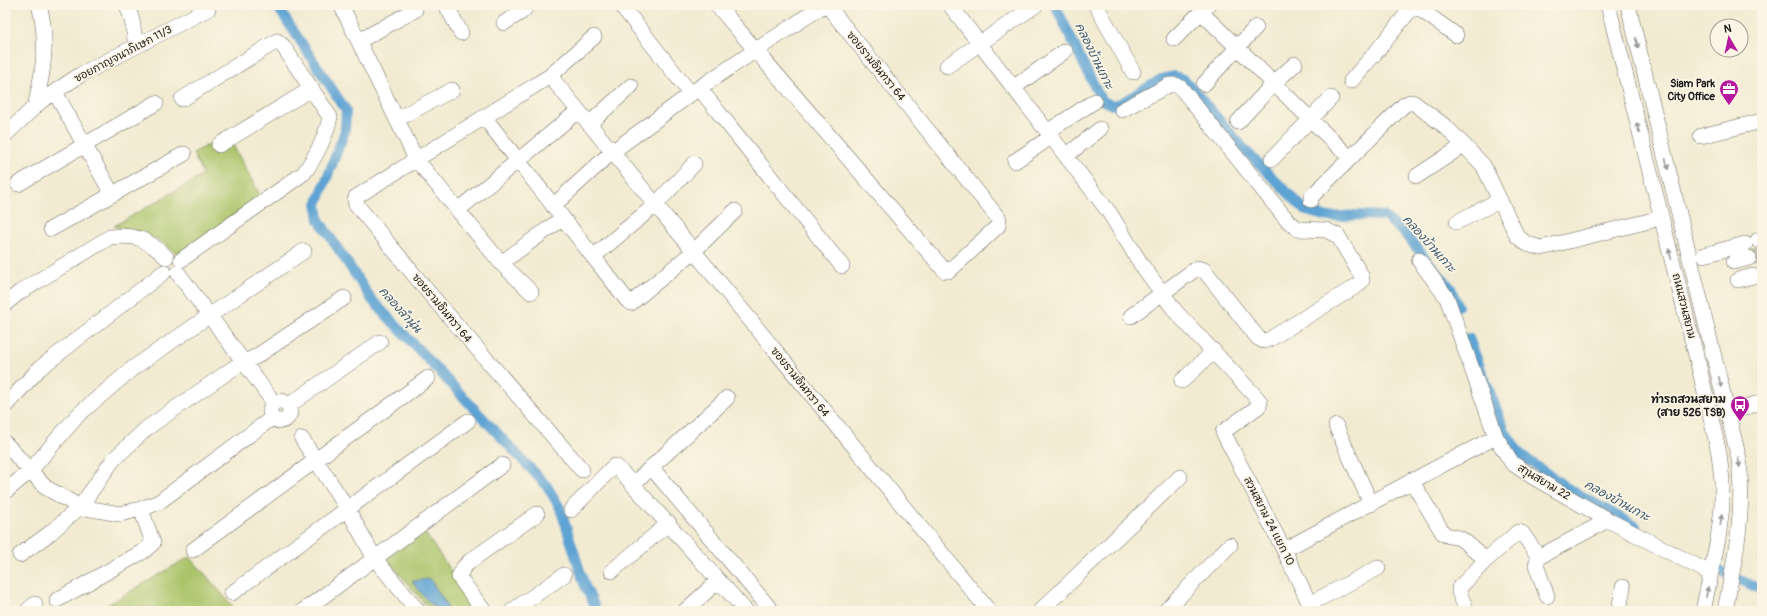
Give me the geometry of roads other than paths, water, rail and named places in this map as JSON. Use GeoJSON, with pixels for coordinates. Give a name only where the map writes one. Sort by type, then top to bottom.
{"type":"FeatureCollection","features":[{"type":"Feature","properties":{"kind":"street"},"geometry":{"type":"LineString","coordinates":[[35,107],[42,80],[45,47],[39,5]]}},
{"type":"Feature","properties":{"kind":"street"},"geometry":{"type":"LineString","coordinates":[[127,5],[132,20],[136,46]]}},
{"type":"Feature","properties":{"kind":"street"},"geometry":{"type":"LineString","coordinates":[[341,5],[416,159],[501,263],[531,292]]}},
{"type":"Feature","properties":{"kind":"street"},"geometry":{"type":"LineString","coordinates":[[446,5],[461,33]]}},
{"type":"Feature","properties":{"kind":"street"},"geometry":{"type":"LineString","coordinates":[[504,23],[523,11],[527,5]]}},
{"type":"Feature","properties":{"kind":"street"},"geometry":{"type":"LineString","coordinates":[[622,5],[842,266]]}},
{"type":"Feature","properties":{"kind":"street"},"geometry":{"type":"LineString","coordinates":[[717,5],[755,50]]}},
{"type":"Feature","properties":{"kind":"street","name":"ซอยรามอินทรา 64"},"geometry":{"type":"LineString","coordinates":[[612,152],[695,91],[755,50],[825,5],[999,219],[998,226],[947,272],[755,50]]}},
{"type":"Feature","properties":{"kind":"street"},"geometry":{"type":"LineString","coordinates":[[950,5],[1109,212],[1141,264],[1176,312],[1214,352],[1182,381]]}},
{"type":"Feature","properties":{"kind":"street"},"geometry":{"type":"LineString","coordinates":[[947,66],[1036,5]]}},
{"type":"Feature","properties":{"kind":"street"},"geometry":{"type":"LineString","coordinates":[[1096,5],[1133,72]]}},
{"type":"Feature","properties":{"kind":"street"},"geometry":{"type":"LineString","coordinates":[[1351,81],[1414,5],[1456,35]]}},
{"type":"Feature","properties":{"kind":"street","name":"ถนนสวนสยาม"},"geometry":{"type":"LineString","coordinates":[[1608,5],[1701,375],[1719,453],[1722,480],[1722,507],[1714,558],[1703,611]]}},
{"type":"Feature","properties":{"kind":"street","name":"ถนนสวนสยาม"},"geometry":{"type":"LineString","coordinates":[[1628,5],[1740,469],[1742,506],[1740,534],[1725,611]]}},
{"type":"Feature","properties":{"kind":"street"},"geometry":{"type":"LineString","coordinates":[[1174,38],[1205,8],[1238,48],[1350,158]]}},
{"type":"Feature","properties":{"kind":"street","name":"ซอยกาญจนาภิเษก 11/3"},"geometry":{"type":"LineString","coordinates":[[5,134],[35,107],[80,75],[208,9]]}},
{"type":"Feature","properties":{"kind":"street"},"geometry":{"type":"LineString","coordinates":[[359,41],[415,10]]}},
{"type":"Feature","properties":{"kind":"street"},"geometry":{"type":"LineString","coordinates":[[1204,84],[1256,27]]}},
{"type":"Feature","properties":{"kind":"street"},"geometry":{"type":"LineString","coordinates":[[550,76],[594,37]]}},
{"type":"Feature","properties":{"kind":"street"},"geometry":{"type":"LineString","coordinates":[[5,406],[40,368],[172,265],[304,173],[313,160],[328,130],[330,117],[282,46],[277,41],[182,99]]}},
{"type":"Feature","properties":{"kind":"street"},"geometry":{"type":"LineString","coordinates":[[1013,88],[1065,51]]}},
{"type":"Feature","properties":{"kind":"street"},"geometry":{"type":"LineString","coordinates":[[1238,122],[1274,83],[1295,64]]}},
{"type":"Feature","properties":{"kind":"street","name":"ซอยรามอินทรา 64"},"geometry":{"type":"LineString","coordinates":[[582,470],[429,293],[356,204],[356,197],[550,76],[654,205],[989,611]]}},
{"type":"Feature","properties":{"kind":"street"},"geometry":{"type":"LineString","coordinates":[[1122,110],[1169,85],[1176,85],[1181,88],[1287,220],[1298,229],[1317,228],[1326,230],[1338,236],[1361,275],[1362,280],[1358,285],[1270,339],[1264,341],[1258,338],[1204,270],[1200,268],[1197,268],[1162,292],[1132,316]]}},
{"type":"Feature","properties":{"kind":"street"},"geometry":{"type":"LineString","coordinates":[[589,124],[631,86]]}},
{"type":"Feature","properties":{"kind":"street"},"geometry":{"type":"LineString","coordinates":[[219,145],[311,89]]}},
{"type":"Feature","properties":{"kind":"street"},"geometry":{"type":"LineString","coordinates":[[397,119],[452,90]]}},
{"type":"Feature","properties":{"kind":"street"},"geometry":{"type":"LineString","coordinates":[[55,92],[112,194]]}},
{"type":"Feature","properties":{"kind":"street"},"geometry":{"type":"LineString","coordinates":[[1272,159],[1331,98]]}},
{"type":"Feature","properties":{"kind":"street"},"geometry":{"type":"LineString","coordinates":[[1015,161],[1095,101]]}},
{"type":"Feature","properties":{"kind":"street"},"geometry":{"type":"LineString","coordinates":[[1312,200],[1311,197],[1350,158],[1404,105],[1410,102],[1414,103],[1446,127],[1483,165],[1517,236],[1527,244],[1541,248],[1661,218]]}},
{"type":"Feature","properties":{"kind":"street"},"geometry":{"type":"LineString","coordinates":[[18,184],[156,103]]}},
{"type":"Feature","properties":{"kind":"street"},"geometry":{"type":"LineString","coordinates":[[458,210],[578,111]]}},
{"type":"Feature","properties":{"kind":"street"},"geometry":{"type":"LineString","coordinates":[[484,117],[627,300],[631,303],[693,252],[735,211]]}},
{"type":"Feature","properties":{"kind":"street"},"geometry":{"type":"LineString","coordinates":[[1701,136],[1762,121]]}},
{"type":"Feature","properties":{"kind":"street"},"geometry":{"type":"LineString","coordinates":[[1066,156],[1100,129]]}},
{"type":"Feature","properties":{"kind":"street"},"geometry":{"type":"LineString","coordinates":[[1417,176],[1464,145]]}},
{"type":"Feature","properties":{"kind":"street"},"geometry":{"type":"LineString","coordinates":[[553,206],[612,152]]}},
{"type":"Feature","properties":{"kind":"street"},"geometry":{"type":"LineString","coordinates":[[51,229],[184,154]]}},
{"type":"Feature","properties":{"kind":"street"},"geometry":{"type":"LineString","coordinates":[[594,257],[654,205],[694,164]]}},
{"type":"Feature","properties":{"kind":"street"},"geometry":{"type":"LineString","coordinates":[[1457,222],[1500,200]]}},
{"type":"Feature","properties":{"kind":"street"},"geometry":{"type":"LineString","coordinates":[[501,263],[563,218]]}},
{"type":"Feature","properties":{"kind":"street"},"geometry":{"type":"LineString","coordinates":[[1676,275],[1685,272],[1686,269],[1678,233],[1681,222]]}},
{"type":"Feature","properties":{"kind":"street"},"geometry":{"type":"LineString","coordinates":[[5,304],[20,292],[110,237],[126,235],[139,238],[155,246],[172,265],[301,436],[347,508],[376,559],[411,609]]}},
{"type":"Feature","properties":{"kind":"street"},"geometry":{"type":"LineString","coordinates":[[1704,255],[1755,241]]}},
{"type":"Feature","properties":{"kind":"street"},"geometry":{"type":"LineString","coordinates":[[5,492],[30,471],[78,415],[133,368],[304,251]]}},
{"type":"Feature","properties":{"kind":"street"},"geometry":{"type":"LineString","coordinates":[[1734,262],[1749,258]]}},
{"type":"Feature","properties":{"kind":"street","name":"สาุนสยาม 22"},"geometry":{"type":"LineString","coordinates":[[1419,260],[1447,298],[1496,437],[1512,463],[1533,477],[1608,520],[1710,573]]}},
{"type":"Feature","properties":{"kind":"street"},"geometry":{"type":"LineString","coordinates":[[1738,280],[1754,276]]}},
{"type":"Feature","properties":{"kind":"street"},"geometry":{"type":"LineString","coordinates":[[20,555],[50,533],[80,507],[113,460],[147,428],[235,367],[257,356],[344,298]]}},
{"type":"Feature","properties":{"kind":"street"},"geometry":{"type":"LineString","coordinates":[[1701,303],[1697,305],[1696,308],[1706,354],[1706,361],[1701,375]]}},
{"type":"Feature","properties":{"kind":"street"},"geometry":{"type":"LineString","coordinates":[[5,443],[46,487],[80,507],[120,514],[141,509],[159,502],[281,411],[380,342]]}},
{"type":"Feature","properties":{"kind":"street","name":"สวนสยาม 24 แยก 10"},"geometry":{"type":"LineString","coordinates":[[1214,352],[1260,402],[1259,406],[1223,432],[1284,550],[1311,607]]}},
{"type":"Feature","properties":{"kind":"street"},"geometry":{"type":"LineString","coordinates":[[193,550],[428,378]]}},
{"type":"Feature","properties":{"kind":"street"},"geometry":{"type":"LineString","coordinates":[[633,484],[727,398]]}},
{"type":"Feature","properties":{"kind":"street"},"geometry":{"type":"LineString","coordinates":[[1743,408],[1762,402]]}},
{"type":"Feature","properties":{"kind":"street"},"geometry":{"type":"LineString","coordinates":[[232,593],[468,421]]}},
{"type":"Feature","properties":{"kind":"street"},"geometry":{"type":"LineString","coordinates":[[1336,426],[1371,504]]}},
{"type":"Feature","properties":{"kind":"street"},"geometry":{"type":"LineString","coordinates":[[1284,550],[1371,504],[1411,480],[1496,437]]}},
{"type":"Feature","properties":{"kind":"street"},"geometry":{"type":"LineString","coordinates":[[303,611],[376,559],[502,465]]}},
{"type":"Feature","properties":{"kind":"street"},"geometry":{"type":"LineString","coordinates":[[571,510],[614,466],[669,523],[744,610]]}},
{"type":"Feature","properties":{"kind":"street"},"geometry":{"type":"LineString","coordinates":[[651,467],[772,611]]}},
{"type":"Feature","properties":{"kind":"street"},"geometry":{"type":"LineString","coordinates":[[1040,611],[1180,477]]}},
{"type":"Feature","properties":{"kind":"street"},"geometry":{"type":"LineString","coordinates":[[1411,480],[1443,534],[1461,539],[1486,560]]}},
{"type":"Feature","properties":{"kind":"street"},"geometry":{"type":"LineString","coordinates":[[57,600],[144,551],[152,543],[141,509]]}},
{"type":"Feature","properties":{"kind":"street"},"geometry":{"type":"LineString","coordinates":[[484,611],[459,577],[463,568],[470,561],[537,514]]}},
{"type":"Feature","properties":{"kind":"street"},"geometry":{"type":"LineString","coordinates":[[1547,596],[1536,565],[1539,557],[1608,520]]}},
{"type":"Feature","properties":{"kind":"street"},"geometry":{"type":"LineString","coordinates":[[612,571],[669,523]]}},
{"type":"Feature","properties":{"kind":"street"},"geometry":{"type":"LineString","coordinates":[[1467,611],[1459,592],[1459,588],[1486,560],[1520,532],[1539,557]]}},
{"type":"Feature","properties":{"kind":"street"},"geometry":{"type":"LineString","coordinates":[[1165,611],[1230,545]]}},
{"type":"Feature","properties":{"kind":"street"},"geometry":{"type":"LineString","coordinates":[[1311,607],[1378,568]]}},
{"type":"Feature","properties":{"kind":"street"},"geometry":{"type":"LineString","coordinates":[[512,611],[564,575]]}},
{"type":"Feature","properties":{"kind":"street"},"geometry":{"type":"LineString","coordinates":[[684,611],[718,581]]}},
{"type":"Feature","properties":{"kind":"street"},"geometry":{"type":"LineString","coordinates":[[1619,611],[1623,587]]}},
{"type":"Feature","properties":{"kind":"water"},"geometry":{"type":"Polygon","coordinates":[[[430,579],[446,604],[447,611],[438,611],[425,598],[412,581],[430,579]]]}},
{"type":"Feature","properties":{"kind":"waterway","name":"คลองลำนุ่น"},"geometry":{"type":"LineString","coordinates":[[275,5],[346,110],[345,131],[317,204],[319,220],[372,300],[547,486],[560,508],[585,586],[597,611]]}},
{"type":"Feature","properties":{"kind":"waterway","name":"คลองบ้านเกาะ"},"geometry":{"type":"LineString","coordinates":[[1055,5],[1101,100],[1112,105],[1121,103],[1161,79],[1174,76],[1185,80],[1246,151],[1306,211],[1328,217],[1358,215],[1384,216],[1403,232],[1451,288],[1458,306]]}},
{"type":"Feature","properties":{"kind":"waterway","name":"คลองบ้านเกาะ"},"geometry":{"type":"LineString","coordinates":[[1469,338],[1505,431],[1520,454],[1566,487],[1636,526]]}},
{"type":"Feature","properties":{"kind":"waterway","name":"คลองบ้านเกาะ"},"geometry":{"type":"LineString","coordinates":[[1708,565],[1762,590]]}},
{"type":"Feature","properties":{"kind":"tunnel"},"geometry":{"type":"LineString","coordinates":[[1749,258],[1762,255]]}},
{"type":"Feature","properties":{"kind":"place","name":"Siam Park City Office"},"geometry":{"type":"Point","coordinates":[1729,106]}},
{"type":"Feature","properties":{"kind":"place","name":"ท่ารถสวนสยาม (สาย 526 TSB)"},"geometry":{"type":"Point","coordinates":[1740,422]}}]}
